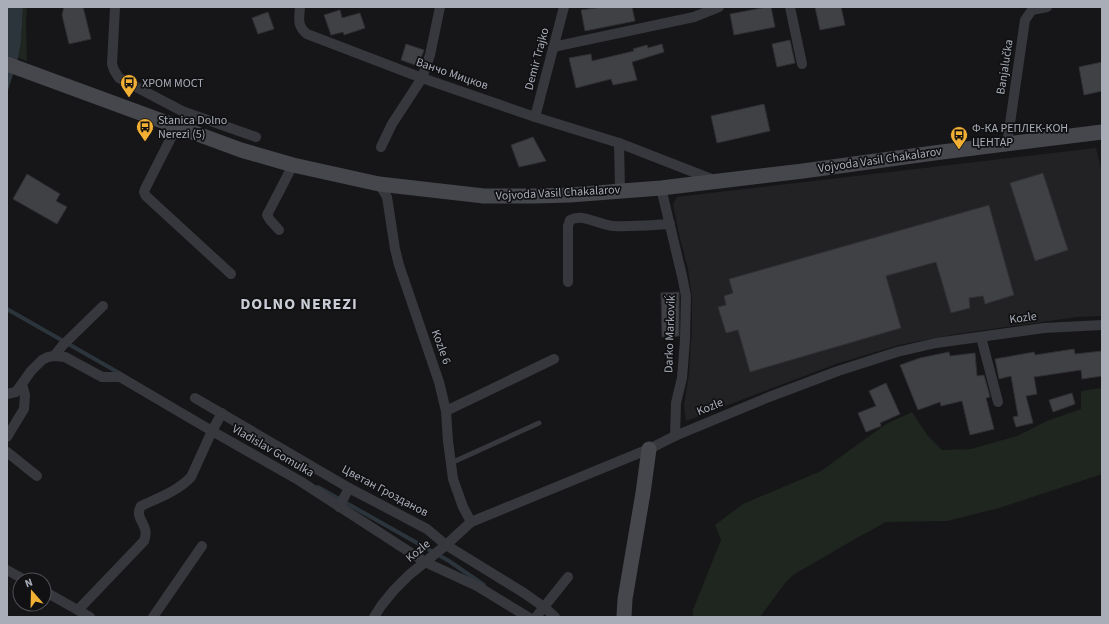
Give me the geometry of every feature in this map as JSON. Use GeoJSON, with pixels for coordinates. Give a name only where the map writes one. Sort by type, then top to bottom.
{"type":"FeatureCollection","features":[{"type":"Feature","properties":{"kind":"street"},"geometry":{"type":"LineString","coordinates":[[115,7],[112,64],[119,78],[182,111],[256,137]]}},
{"type":"Feature","properties":{"kind":"street","name":"Ванчо Мицков"},"geometry":{"type":"LineString","coordinates":[[300,7],[300,27],[307,34],[422,78],[535,117],[620,143],[716,181]]}},
{"type":"Feature","properties":{"kind":"street"},"geometry":{"type":"LineString","coordinates":[[381,147],[392,124],[422,78],[430,55],[440,7]]}},
{"type":"Feature","properties":{"kind":"street","name":"Demir Trajko"},"geometry":{"type":"LineString","coordinates":[[535,117],[564,7]]}},
{"type":"Feature","properties":{"kind":"street"},"geometry":{"type":"LineString","coordinates":[[553,47],[694,17],[719,7]]}},
{"type":"Feature","properties":{"kind":"street"},"geometry":{"type":"LineString","coordinates":[[790,7],[802,64]]}},
{"type":"Feature","properties":{"kind":"street","name":"Banjalučka"},"geometry":{"type":"LineString","coordinates":[[1006,144],[1025,20],[1032,10],[1047,7]]}},
{"type":"Feature","properties":{"kind":"street","name":"Vojvoda Vasil Chakalarov"},"geometry":{"type":"LineString","coordinates":[[7,64],[241,150],[292,165],[379,184],[484,196],[570,195],[661,188],[1102,132]]}},
{"type":"Feature","properties":{"kind":"street"},"geometry":{"type":"LineString","coordinates":[[177,126],[144,192],[146,196],[231,274]]}},
{"type":"Feature","properties":{"kind":"street"},"geometry":{"type":"LineString","coordinates":[[620,143],[620,190]]}},
{"type":"Feature","properties":{"kind":"street"},"geometry":{"type":"LineString","coordinates":[[279,230],[267,215],[292,165]]}},
{"type":"Feature","properties":{"kind":"street","name":"Kozle 6"},"geometry":{"type":"LineString","coordinates":[[379,184],[387,197],[399,265],[436,371],[442,393],[446,411],[451,463],[457,493],[471,522]]}},
{"type":"Feature","properties":{"kind":"street","name":"Darko Markoviḱ"},"geometry":{"type":"LineString","coordinates":[[661,188],[686,296],[685,340],[682,378],[676,403],[675,436]]}},
{"type":"Feature","properties":{"kind":"street"},"geometry":{"type":"LineString","coordinates":[[568,282],[568,226],[570,220],[582,218],[612,226],[670,224]]}},
{"type":"Feature","properties":{"kind":"street"},"geometry":{"type":"LineString","coordinates":[[7,394],[16,392],[31,371],[42,360],[54,356],[63,345],[72,338],[103,306]]}},
{"type":"Feature","properties":{"kind":"street","name":"Kozle"},"geometry":{"type":"LineString","coordinates":[[374,617],[394,590],[409,575],[446,545],[471,522],[649,449],[675,436],[769,396],[838,370],[896,352],[936,344],[1044,328],[1102,325]]}},
{"type":"Feature","properties":{"kind":"street"},"geometry":{"type":"LineString","coordinates":[[982,337],[998,402]]}},
{"type":"Feature","properties":{"kind":"street","name":"Vladislav Gomulka"},"geometry":{"type":"LineString","coordinates":[[54,356],[65,357],[102,377],[120,377],[300,481],[425,562],[477,586],[528,617]]}},
{"type":"Feature","properties":{"kind":"street"},"geometry":{"type":"LineString","coordinates":[[446,411],[554,359]]}},
{"type":"Feature","properties":{"kind":"street"},"geometry":{"type":"LineString","coordinates":[[7,437],[24,409],[25,395],[22,384]]}},
{"type":"Feature","properties":{"kind":"street","name":"Цветан Грозданов"},"geometry":{"type":"LineString","coordinates":[[195,398],[349,488],[427,529],[446,545],[524,593],[555,617]]}},
{"type":"Feature","properties":{"kind":"street"},"geometry":{"type":"LineString","coordinates":[[78,610],[144,541],[146,530],[139,516],[141,506],[179,487],[191,477],[222,413]]}},
{"type":"Feature","properties":{"kind":"street"},"geometry":{"type":"LineString","coordinates":[[624,617],[625,599],[649,449]]}},
{"type":"Feature","properties":{"kind":"street"},"geometry":{"type":"LineString","coordinates":[[7,452],[37,476]]}},
{"type":"Feature","properties":{"kind":"street"},"geometry":{"type":"LineString","coordinates":[[339,507],[349,488]]}},
{"type":"Feature","properties":{"kind":"street"},"geometry":{"type":"LineString","coordinates":[[153,617],[202,546]]}},
{"type":"Feature","properties":{"kind":"street"},"geometry":{"type":"LineString","coordinates":[[536,617],[568,577]]}},
{"type":"Feature","properties":{"kind":"street"},"geometry":{"type":"LineString","coordinates":[[52,595],[90,617]]}},
{"type":"Feature","properties":{"kind":"lane"},"geometry":{"type":"LineString","coordinates":[[451,463],[539,423]]}},
{"type":"Feature","properties":{"kind":"shaded area"},"geometry":{"type":"Polygon","coordinates":[[[7,7],[23,7],[21,42],[18,58],[7,94],[7,7]]]}},
{"type":"Feature","properties":{"kind":"shaded area"},"geometry":{"type":"Polygon","coordinates":[[[23,7],[27,7],[27,61],[18,58],[21,42],[23,7]]]}},
{"type":"Feature","properties":{"kind":"shaded area"},"geometry":{"type":"Polygon","coordinates":[[[1096,148],[1102,173],[1102,316],[1077,317],[957,334],[899,345],[836,364],[686,421],[684,405],[689,374],[692,297],[688,269],[673,204],[677,197],[1096,148]]]}},
{"type":"Feature","properties":{"kind":"shaded area"},"geometry":{"type":"Polygon","coordinates":[[[1102,388],[1102,474],[999,508],[947,521],[886,522],[793,575],[785,583],[760,617],[693,617],[693,610],[721,540],[715,525],[743,504],[821,471],[886,424],[912,412],[928,436],[942,450],[971,449],[1017,436],[1047,421],[1081,409],[1081,391],[1102,388]]]}},
{"type":"Feature","properties":{"kind":"building"},"geometry":{"type":"Polygon","coordinates":[[[64,7],[83,7],[91,39],[69,44],[62,15],[64,7]]]}},
{"type":"Feature","properties":{"kind":"building"},"geometry":{"type":"Polygon","coordinates":[[[602,7],[632,7],[635,21],[585,31],[581,10],[602,7]]]}},
{"type":"Feature","properties":{"kind":"building"},"geometry":{"type":"Polygon","coordinates":[[[771,7],[775,27],[734,35],[730,14],[771,7]]]}},
{"type":"Feature","properties":{"kind":"building"},"geometry":{"type":"Polygon","coordinates":[[[815,7],[841,7],[845,25],[820,30],[815,7]]]}},
{"type":"Feature","properties":{"kind":"building"},"geometry":{"type":"Polygon","coordinates":[[[340,10],[342,18],[360,13],[365,28],[344,35],[343,32],[331,35],[324,15],[340,10]]]}},
{"type":"Feature","properties":{"kind":"building"},"geometry":{"type":"Polygon","coordinates":[[[268,12],[274,29],[258,34],[252,18],[268,12]]]}},
{"type":"Feature","properties":{"kind":"building"},"geometry":{"type":"Polygon","coordinates":[[[790,40],[795,63],[777,67],[772,44],[790,40]]]}},
{"type":"Feature","properties":{"kind":"building"},"geometry":{"type":"Polygon","coordinates":[[[406,44],[424,50],[418,66],[401,60],[406,44]]]}},
{"type":"Feature","properties":{"kind":"building"},"geometry":{"type":"Polygon","coordinates":[[[662,44],[664,52],[632,62],[637,80],[613,85],[611,79],[576,88],[569,58],[591,54],[592,61],[634,51],[633,49],[647,45],[648,48],[662,44]]]}},
{"type":"Feature","properties":{"kind":"building"},"geometry":{"type":"Polygon","coordinates":[[[1102,62],[1102,91],[1084,95],[1079,67],[1102,62]]]}},
{"type":"Feature","properties":{"kind":"building"},"geometry":{"type":"Polygon","coordinates":[[[764,104],[770,131],[717,143],[711,116],[764,104]]]}},
{"type":"Feature","properties":{"kind":"building"},"geometry":{"type":"Polygon","coordinates":[[[533,137],[546,161],[519,167],[511,145],[533,137]]]}},
{"type":"Feature","properties":{"kind":"building"},"geometry":{"type":"Polygon","coordinates":[[[1043,173],[1068,250],[1035,261],[1010,183],[1043,173]]]}},
{"type":"Feature","properties":{"kind":"building"},"geometry":{"type":"Polygon","coordinates":[[[27,174],[60,194],[56,201],[67,207],[57,224],[13,199],[27,174]]]}},
{"type":"Feature","properties":{"kind":"building"},"geometry":{"type":"Polygon","coordinates":[[[989,205],[1014,295],[985,304],[983,296],[969,298],[970,308],[951,313],[936,262],[886,276],[901,328],[750,372],[738,330],[726,333],[718,307],[726,305],[724,296],[733,293],[729,279],[989,205]]]}},
{"type":"Feature","properties":{"kind":"building"},"geometry":{"type":"Polygon","coordinates":[[[679,292],[679,336],[662,337],[661,293],[679,292]]]}},
{"type":"Feature","properties":{"kind":"building"},"geometry":{"type":"Polygon","coordinates":[[[1074,349],[1075,354],[1102,351],[1102,376],[1082,379],[1081,370],[1034,377],[1037,394],[1026,396],[1033,423],[1016,427],[1013,417],[1018,416],[1011,376],[999,379],[995,359],[1034,352],[1035,355],[1074,349]]]}},
{"type":"Feature","properties":{"kind":"building"},"geometry":{"type":"Polygon","coordinates":[[[949,352],[950,356],[975,353],[977,376],[984,375],[990,397],[986,398],[994,429],[970,435],[962,401],[941,406],[940,402],[918,410],[900,365],[920,358],[949,352]]]}},
{"type":"Feature","properties":{"kind":"building"},"geometry":{"type":"Polygon","coordinates":[[[886,383],[900,414],[880,423],[881,426],[866,432],[858,413],[876,406],[869,391],[886,383]]]}},
{"type":"Feature","properties":{"kind":"building"},"geometry":{"type":"Polygon","coordinates":[[[1072,393],[1075,404],[1053,412],[1049,400],[1072,393]]]}},
{"type":"Feature","properties":{"kind":"waterway"},"geometry":{"type":"LineString","coordinates":[[7,309],[121,374]]}},
{"type":"Feature","properties":{"kind":"waterway"},"geometry":{"type":"LineString","coordinates":[[318,487],[449,561],[484,585]]}},
{"type":"Feature","properties":{"kind":"place","name":"ХРОМ МОСТ"},"geometry":{"type":"Point","coordinates":[129,98]}},
{"type":"Feature","properties":{"kind":"place","name":"Stanica Dolno Nerezi (5)"},"geometry":{"type":"Point","coordinates":[145,142]}},
{"type":"Feature","properties":{"kind":"place","name":"Ф-КА РЕПЛЕК-КОН ЦЕНТАР"},"geometry":{"type":"Point","coordinates":[959,150]}},
{"type":"Feature","properties":{"kind":"district","name":"DOLNO NEREZI"},"geometry":{"type":"Point","coordinates":[299,304]}}]}
